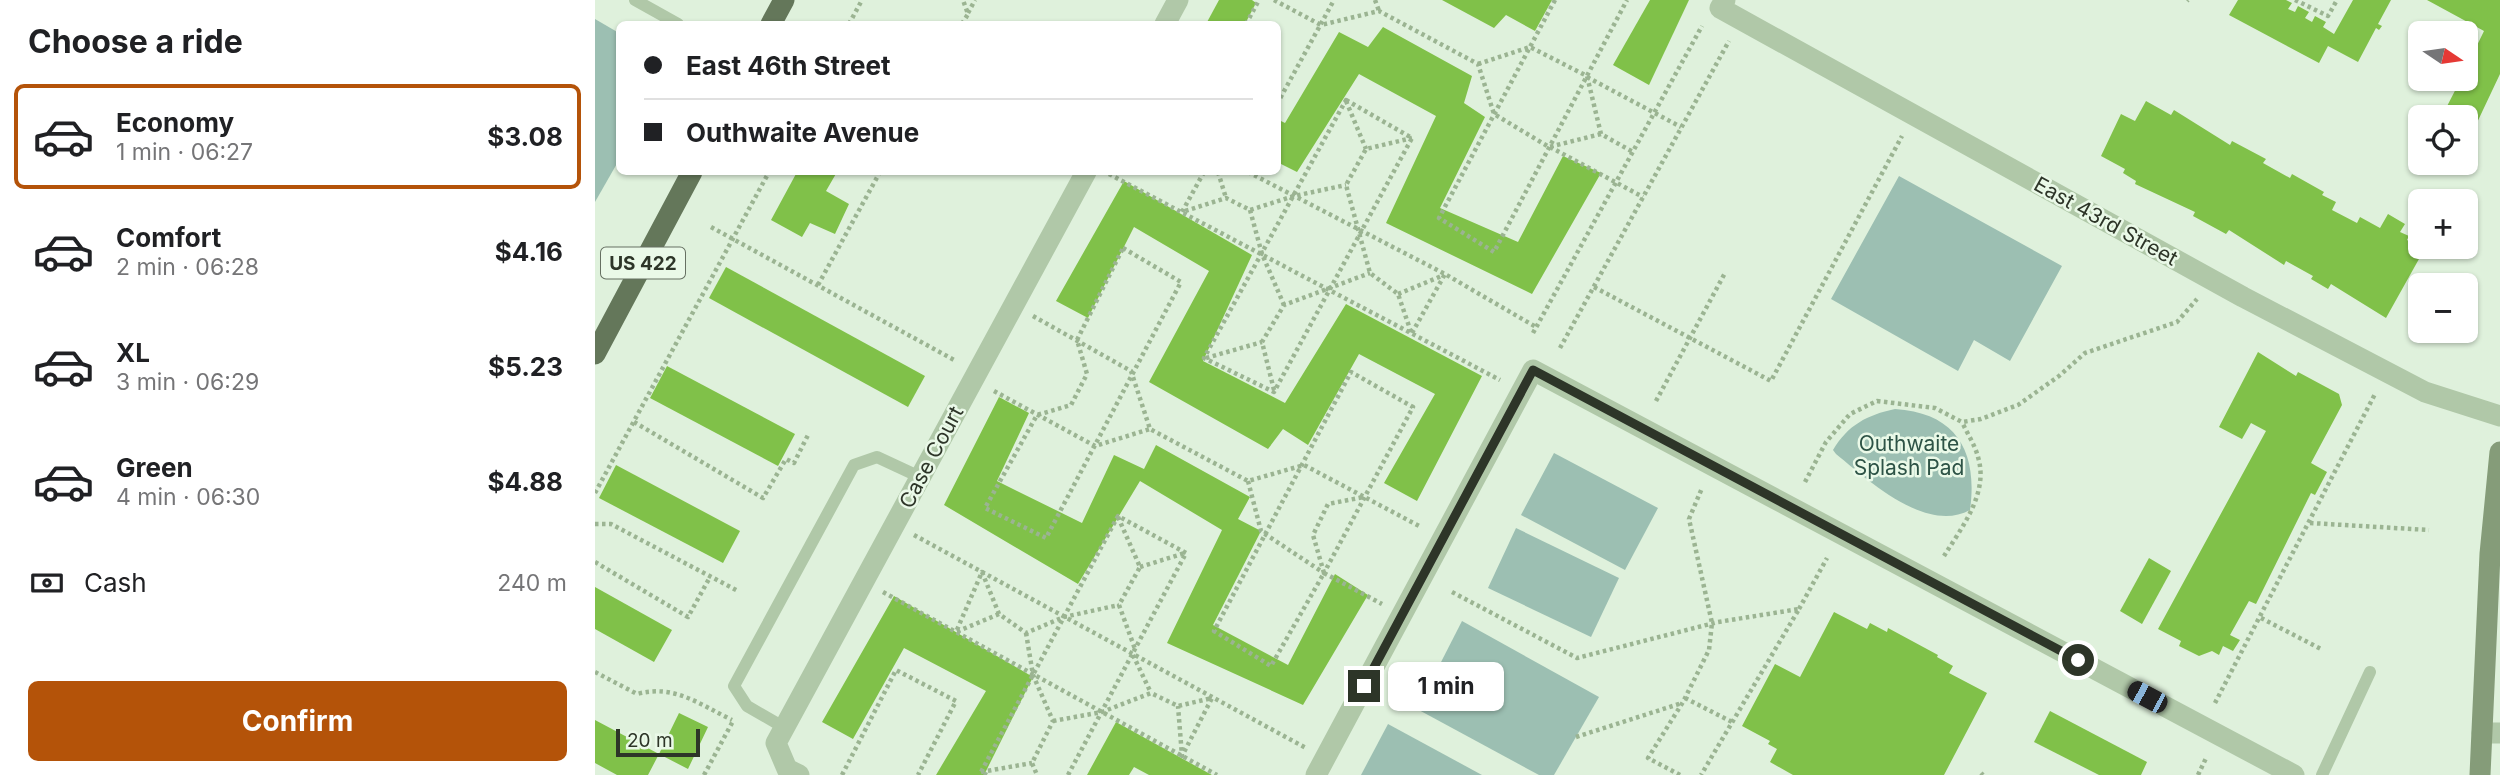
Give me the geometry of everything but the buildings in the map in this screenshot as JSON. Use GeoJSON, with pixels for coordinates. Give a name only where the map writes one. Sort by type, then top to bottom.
{"type":"FeatureCollection","features":[{"type":"Feature","properties":{"kind":"main road"},"geometry":{"type":"LineString","coordinates":[[773,21],[784,0]]}},
{"type":"Feature","properties":{"kind":"main road","name":"US 422"},"geometry":{"type":"LineString","coordinates":[[595,354],[690,175]]}},
{"type":"Feature","properties":{"kind":"street"},"geometry":{"type":"LineString","coordinates":[[1167,21],[1178,0]]}},
{"type":"Feature","properties":{"kind":"street","name":"East 43rd Street"},"geometry":{"type":"LineString","coordinates":[[1722,4],[2243,297],[2425,392],[2500,416]]}},
{"type":"Feature","properties":{"kind":"street","name":"Case Court"},"geometry":{"type":"LineString","coordinates":[[781,736],[1084,175]]}},
{"type":"Feature","properties":{"kind":"street"},"geometry":{"type":"LineString","coordinates":[[1316,775],[1533,370],[2294,775]]}},
{"type":"Feature","properties":{"kind":"street"},"geometry":{"type":"LineString","coordinates":[[2480,775],[2491,733],[2490,554],[2500,452]]}},
{"type":"Feature","properties":{"kind":"street"},"geometry":{"type":"LineString","coordinates":[[781,736],[787,769],[799,775]]}},
{"type":"Feature","properties":{"kind":"lane"},"geometry":{"type":"LineString","coordinates":[[635,0],[673,21]]}},
{"type":"Feature","properties":{"kind":"lane"},"geometry":{"type":"LineString","coordinates":[[781,736],[747,706],[734,686],[854,465],[877,457],[921,477]]}},
{"type":"Feature","properties":{"kind":"lane"},"geometry":{"type":"LineString","coordinates":[[2322,775],[2370,672]]}},
{"type":"Feature","properties":{"kind":"path"},"geometry":{"type":"LineString","coordinates":[[851,21],[862,0]]}},
{"type":"Feature","properties":{"kind":"path"},"geometry":{"type":"LineString","coordinates":[[963,0],[968,14]]}},
{"type":"Feature","properties":{"kind":"path"},"geometry":{"type":"LineString","coordinates":[[964,21],[975,0]]}},
{"type":"Feature","properties":{"kind":"path"},"geometry":{"type":"LineString","coordinates":[[1248,21],[1259,0]]}},
{"type":"Feature","properties":{"kind":"path"},"geometry":{"type":"LineString","coordinates":[[1274,0],[1321,25],[1379,11],[1478,64],[1494,114],[1643,197]]}},
{"type":"Feature","properties":{"kind":"path"},"geometry":{"type":"LineString","coordinates":[[1281,97],[1334,0]]}},
{"type":"Feature","properties":{"kind":"path"},"geometry":{"type":"LineString","coordinates":[[1375,0],[1379,11]]}},
{"type":"Feature","properties":{"kind":"path"},"geometry":{"type":"LineString","coordinates":[[1555,0],[1439,218],[1494,252],[1627,0]]}},
{"type":"Feature","properties":{"kind":"path"},"geometry":{"type":"LineString","coordinates":[[2295,0],[2328,16],[2337,0]]}},
{"type":"Feature","properties":{"kind":"path"},"geometry":{"type":"LineString","coordinates":[[1533,334],[1702,26]]}},
{"type":"Feature","properties":{"kind":"path"},"geometry":{"type":"LineString","coordinates":[[1560,348],[1729,41]]}},
{"type":"Feature","properties":{"kind":"path"},"geometry":{"type":"LineString","coordinates":[[1478,64],[1530,47],[1682,128]]}},
{"type":"Feature","properties":{"kind":"path"},"geometry":{"type":"LineString","coordinates":[[1587,76],[1601,134]]}},
{"type":"Feature","properties":{"kind":"path"},"geometry":{"type":"LineString","coordinates":[[1346,100],[1412,138]]}},
{"type":"Feature","properties":{"kind":"path"},"geometry":{"type":"LineString","coordinates":[[1346,100],[1366,149]]}},
{"type":"Feature","properties":{"kind":"path"},"geometry":{"type":"LineString","coordinates":[[1204,358],[1346,100]]}},
{"type":"Feature","properties":{"kind":"path"},"geometry":{"type":"LineString","coordinates":[[1549,147],[1601,134],[1633,152]]}},
{"type":"Feature","properties":{"kind":"path"},"geometry":{"type":"LineString","coordinates":[[1594,287],[1771,381],[1902,136]]}},
{"type":"Feature","properties":{"kind":"path"},"geometry":{"type":"LineString","coordinates":[[1412,138],[1366,149],[1346,185],[1370,273],[1398,294],[1412,333]]}},
{"type":"Feature","properties":{"kind":"path"},"geometry":{"type":"LineString","coordinates":[[1275,392],[1412,138]]}},
{"type":"Feature","properties":{"kind":"path"},"geometry":{"type":"LineString","coordinates":[[595,493],[767,175]]}},
{"type":"Feature","properties":{"kind":"path"},"geometry":{"type":"LineString","coordinates":[[818,285],[878,175]]}},
{"type":"Feature","properties":{"kind":"path"},"geometry":{"type":"LineString","coordinates":[[1111,175],[1501,381]]}},
{"type":"Feature","properties":{"kind":"path"},"geometry":{"type":"LineString","coordinates":[[1182,212],[1202,175]]}},
{"type":"Feature","properties":{"kind":"path"},"geometry":{"type":"LineString","coordinates":[[1220,175],[1226,198]]}},
{"type":"Feature","properties":{"kind":"path"},"geometry":{"type":"LineString","coordinates":[[1254,175],[1445,274],[1536,327]]}},
{"type":"Feature","properties":{"kind":"path"},"geometry":{"type":"LineString","coordinates":[[1182,212],[1226,198],[1250,210],[1294,196],[1346,185]]}},
{"type":"Feature","properties":{"kind":"path"},"geometry":{"type":"LineString","coordinates":[[1250,210],[1262,254],[1284,305]]}},
{"type":"Feature","properties":{"kind":"path"},"geometry":{"type":"LineString","coordinates":[[711,227],[964,365]]}},
{"type":"Feature","properties":{"kind":"path"},"geometry":{"type":"LineString","coordinates":[[1123,248],[1181,282],[1046,538],[985,508],[1037,415],[1071,405],[1087,374],[1077,340],[1123,248]]}},
{"type":"Feature","properties":{"kind":"path"},"geometry":{"type":"LineString","coordinates":[[1204,358],[1262,341],[1284,305],[1370,273]]}},
{"type":"Feature","properties":{"kind":"path"},"geometry":{"type":"LineString","coordinates":[[1656,401],[1724,273]]}},
{"type":"Feature","properties":{"kind":"path"},"geometry":{"type":"LineString","coordinates":[[1398,294],[1445,274]]}},
{"type":"Feature","properties":{"kind":"path"},"geometry":{"type":"LineString","coordinates":[[1412,333],[1445,274]]}},
{"type":"Feature","properties":{"kind":"path"},"geometry":{"type":"LineString","coordinates":[[1962,422],[2018,405],[2060,376],[2085,353],[2177,322],[2200,296]]}},
{"type":"Feature","properties":{"kind":"path"},"geometry":{"type":"LineString","coordinates":[[1027,313],[1131,371],[1150,429],[1248,481],[1301,466],[1421,527]]}},
{"type":"Feature","properties":{"kind":"path"},"geometry":{"type":"LineString","coordinates":[[1262,341],[1275,392]]}},
{"type":"Feature","properties":{"kind":"path"},"geometry":{"type":"LineString","coordinates":[[1204,358],[1275,392]]}},
{"type":"Feature","properties":{"kind":"path"},"geometry":{"type":"LineString","coordinates":[[1351,372],[1413,407],[1271,666],[1214,631],[1301,466],[1351,372]]}},
{"type":"Feature","properties":{"kind":"path"},"geometry":{"type":"LineString","coordinates":[[987,388],[1095,446],[1150,429]]}},
{"type":"Feature","properties":{"kind":"path"},"geometry":{"type":"LineString","coordinates":[[2215,703],[2375,394]]}},
{"type":"Feature","properties":{"kind":"path"},"geometry":{"type":"LineString","coordinates":[[1805,482],[1826,442],[1850,414],[1877,401],[1935,408],[1962,422],[1979,458],[1980,483],[1974,507],[1944,556]]}},
{"type":"Feature","properties":{"kind":"path"},"geometry":{"type":"LineString","coordinates":[[634,422],[764,498],[786,459],[794,463],[808,435]]}},
{"type":"Feature","properties":{"kind":"path"},"geometry":{"type":"LineString","coordinates":[[1248,481],[1261,531],[1324,573],[1382,604]]}},
{"type":"Feature","properties":{"kind":"path"},"geometry":{"type":"LineString","coordinates":[[1680,775],[1648,758],[1684,700],[1709,650],[1712,624],[1689,519],[1702,488]]}},
{"type":"Feature","properties":{"kind":"path"},"geometry":{"type":"LineString","coordinates":[[1324,573],[1313,535],[1328,504],[1364,497]]}},
{"type":"Feature","properties":{"kind":"path"},"geometry":{"type":"LineString","coordinates":[[1118,516],[1186,553]]}},
{"type":"Feature","properties":{"kind":"path"},"geometry":{"type":"LineString","coordinates":[[1118,516],[1140,567]]}},
{"type":"Feature","properties":{"kind":"path"},"geometry":{"type":"LineString","coordinates":[[981,772],[1118,516]]}},
{"type":"Feature","properties":{"kind":"path"},"geometry":{"type":"LineString","coordinates":[[2310,523],[2429,530]]}},
{"type":"Feature","properties":{"kind":"path"},"geometry":{"type":"LineString","coordinates":[[595,524],[611,524],[738,591]]}},
{"type":"Feature","properties":{"kind":"path"},"geometry":{"type":"LineString","coordinates":[[907,532],[1064,617],[1134,651],[1212,698],[1307,749]]}},
{"type":"Feature","properties":{"kind":"path"},"geometry":{"type":"LineString","coordinates":[[1151,694],[1119,605],[1140,567],[1186,553]]}},
{"type":"Feature","properties":{"kind":"path"},"geometry":{"type":"LineString","coordinates":[[1068,775],[1186,553]]}},
{"type":"Feature","properties":{"kind":"path"},"geometry":{"type":"LineString","coordinates":[[1701,775],[1734,723],[1827,558]]}},
{"type":"Feature","properties":{"kind":"path"},"geometry":{"type":"LineString","coordinates":[[595,562],[688,617],[711,577]]}},
{"type":"Feature","properties":{"kind":"path"},"geometry":{"type":"LineString","coordinates":[[982,572],[999,614],[1026,633],[1033,675],[1053,721]]}},
{"type":"Feature","properties":{"kind":"path"},"geometry":{"type":"LineString","coordinates":[[955,632],[982,572]]}},
{"type":"Feature","properties":{"kind":"path"},"geometry":{"type":"LineString","coordinates":[[876,588],[1217,775]]}},
{"type":"Feature","properties":{"kind":"path"},"geometry":{"type":"LineString","coordinates":[[1452,592],[1577,658],[1712,624],[1800,609]]}},
{"type":"Feature","properties":{"kind":"path"},"geometry":{"type":"LineString","coordinates":[[1026,633],[1064,617],[1119,605]]}},
{"type":"Feature","properties":{"kind":"path"},"geometry":{"type":"LineString","coordinates":[[955,632],[999,614]]}},
{"type":"Feature","properties":{"kind":"path"},"geometry":{"type":"LineString","coordinates":[[2261,618],[2321,649]]}},
{"type":"Feature","properties":{"kind":"path"},"geometry":{"type":"LineString","coordinates":[[842,775],[896,670],[956,701],[918,775]]}},
{"type":"Feature","properties":{"kind":"path"},"geometry":{"type":"LineString","coordinates":[[595,672],[637,694],[658,689],[680,695],[744,726]]}},
{"type":"Feature","properties":{"kind":"path"},"geometry":{"type":"LineString","coordinates":[[1053,721],[1102,712],[1151,694],[1178,706],[1212,698]]}},
{"type":"Feature","properties":{"kind":"path"},"geometry":{"type":"LineString","coordinates":[[1182,756],[1212,698]]}},
{"type":"Feature","properties":{"kind":"path"},"geometry":{"type":"LineString","coordinates":[[1576,737],[1684,700],[1734,723]]}},
{"type":"Feature","properties":{"kind":"path"},"geometry":{"type":"LineString","coordinates":[[1178,706],[1182,756]]}},
{"type":"Feature","properties":{"kind":"path"},"geometry":{"type":"LineString","coordinates":[[704,775],[733,721]]}},
{"type":"Feature","properties":{"kind":"path"},"geometry":{"type":"LineString","coordinates":[[1037,775],[1032,763],[1053,721]]}},
{"type":"Feature","properties":{"kind":"path"},"geometry":{"type":"LineString","coordinates":[[2198,775],[2207,756]]}},
{"type":"Feature","properties":{"kind":"path"},"geometry":{"type":"LineString","coordinates":[[981,772],[1032,763]]}},
{"type":"Feature","properties":{"kind":"path"},"geometry":{"type":"LineString","coordinates":[[981,772],[987,775]]}},
{"type":"Feature","properties":{"kind":"green space"},"geometry":{"type":"Polygon","coordinates":[[[595,19],[616,31],[616,165],[595,202],[595,19]]]}},
{"type":"Feature","properties":{"kind":"green space"},"geometry":{"type":"Polygon","coordinates":[[[1899,176],[2062,266],[2010,361],[1974,340],[1958,371],[1831,299],[1899,176]]]}},
{"type":"Feature","properties":{"kind":"green space","name":"Outhwaite Splash Pad"},"geometry":{"type":"Polygon","coordinates":[[[1895,409],[1934,418],[1948,427],[1959,439],[1970,470],[1970,510],[1953,516],[1917,510],[1881,489],[1833,450],[1859,422],[1895,409]]]}},
{"type":"Feature","properties":{"kind":"green space"},"geometry":{"type":"Polygon","coordinates":[[[1554,453],[1658,508],[1625,570],[1521,515],[1554,453]]]}},
{"type":"Feature","properties":{"kind":"green space"},"geometry":{"type":"Polygon","coordinates":[[[1516,528],[1619,578],[1591,637],[1488,588],[1516,528]]]}},
{"type":"Feature","properties":{"kind":"green space"},"geometry":{"type":"Polygon","coordinates":[[[1462,621],[1599,697],[1554,775],[1539,775],[1417,709],[1462,621]]]}},
{"type":"Feature","properties":{"kind":"green space"},"geometry":{"type":"Polygon","coordinates":[[[1388,724],[1482,775],[1361,775],[1388,724]]]}},
{"type":"Feature","properties":{"kind":"route"},"geometry":{"type":"LineString","coordinates":[[1364,686],[1533,370],[2078,660]]}}]}
